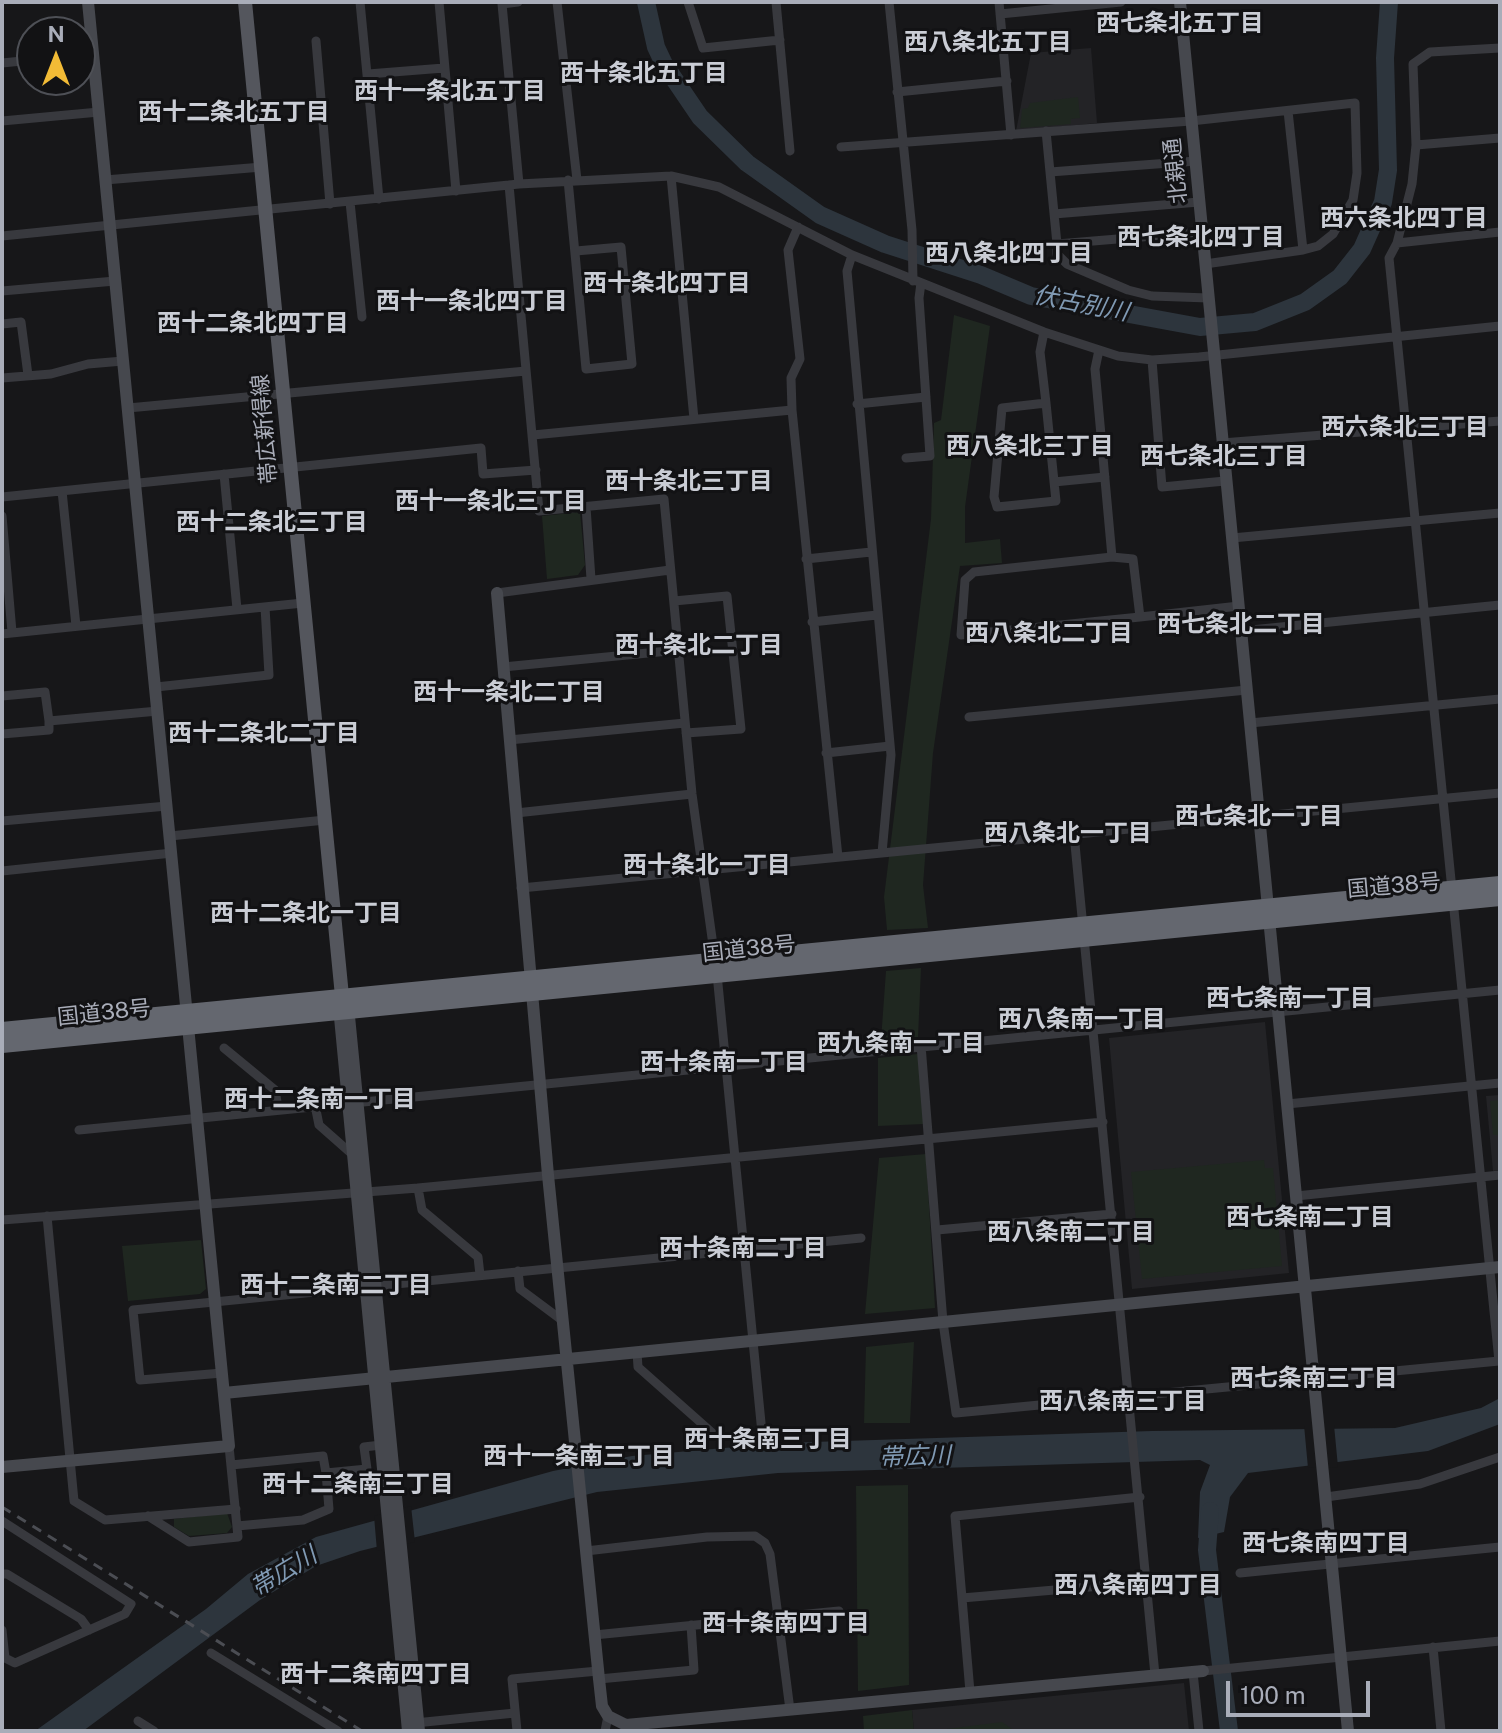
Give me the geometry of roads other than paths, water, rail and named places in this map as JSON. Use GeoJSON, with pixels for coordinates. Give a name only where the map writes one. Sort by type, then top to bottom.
{"type":"FeatureCollection","features":[{"type":"Feature","properties":{"kind":"highway","name":"国道38号"},"geometry":{"type":"LineString","coordinates":[[2,1030],[344,1012],[531,986],[1453,895],[1500,884]]}},
{"type":"Feature","properties":{"kind":"highway","name":"国道38号"},"geometry":{"type":"LineString","coordinates":[[1453,895],[1500,898]]}},
{"type":"Feature","properties":{"kind":"highway","name":"国道38号"},"geometry":{"type":"LineString","coordinates":[[2,1045],[342,996],[531,986]]}},
{"type":"Feature","properties":{"kind":"main road","name":"帯広新得線"},"geometry":{"type":"LineString","coordinates":[[245,2],[342,996]]}},
{"type":"Feature","properties":{"kind":"street"},"geometry":{"type":"LineString","coordinates":[[360,2],[379,199]]}},
{"type":"Feature","properties":{"kind":"street"},"geometry":{"type":"LineString","coordinates":[[439,2],[456,191]]}},
{"type":"Feature","properties":{"kind":"street"},"geometry":{"type":"LineString","coordinates":[[518,2],[502,4],[526,371],[539,511],[664,499],[692,794],[716,967],[746,1250],[762,1433]]}},
{"type":"Feature","properties":{"kind":"street"},"geometry":{"type":"LineString","coordinates":[[557,2],[572,180],[576,251],[586,369],[632,364],[621,247],[576,251]]}},
{"type":"Feature","properties":{"kind":"street"},"geometry":{"type":"LineString","coordinates":[[688,2],[703,48],[780,40]]}},
{"type":"Feature","properties":{"kind":"street"},"geometry":{"type":"LineString","coordinates":[[776,2],[790,151]]}},
{"type":"Feature","properties":{"kind":"street"},"geometry":{"type":"LineString","coordinates":[[889,2],[919,298],[930,456],[906,458]]}},
{"type":"Feature","properties":{"kind":"street"},"geometry":{"type":"LineString","coordinates":[[999,2],[1011,135]]}},
{"type":"Feature","properties":{"kind":"street"},"geometry":{"type":"LineString","coordinates":[[1000,14],[1121,2]]}},
{"type":"Feature","properties":{"kind":"street","name":"北親通"},"geometry":{"type":"LineString","coordinates":[[1180,2],[1348,1731]]}},
{"type":"Feature","properties":{"kind":"street"},"geometry":{"type":"LineString","coordinates":[[316,41],[330,204]]}},
{"type":"Feature","properties":{"kind":"street"},"geometry":{"type":"LineString","coordinates":[[921,1045],[943,1322],[956,1413],[1499,1361],[1494,1268],[1480,1177],[1389,258],[1397,243],[1412,184],[1416,145],[1413,64],[1430,52],[1500,48]]}},
{"type":"Feature","properties":{"kind":"street"},"geometry":{"type":"LineString","coordinates":[[368,74],[444,68]]}},
{"type":"Feature","properties":{"kind":"street"},"geometry":{"type":"LineString","coordinates":[[897,92],[1007,81]]}},
{"type":"Feature","properties":{"kind":"street"},"geometry":{"type":"LineString","coordinates":[[96,96],[238,1537],[189,1542],[148,1516]]}},
{"type":"Feature","properties":{"kind":"street"},"geometry":{"type":"LineString","coordinates":[[841,147],[1191,121],[1355,103],[1357,173],[1353,200],[1333,234],[1318,246],[1303,250],[1205,264]]}},
{"type":"Feature","properties":{"kind":"street"},"geometry":{"type":"LineString","coordinates":[[1288,111],[1303,250]]}},
{"type":"Feature","properties":{"kind":"street"},"geometry":{"type":"LineString","coordinates":[[2,121],[99,112]]}},
{"type":"Feature","properties":{"kind":"street"},"geometry":{"type":"LineString","coordinates":[[1046,131],[1057,254],[1067,264],[1128,290],[1209,305]]}},
{"type":"Feature","properties":{"kind":"street"},"geometry":{"type":"LineString","coordinates":[[1416,145],[1500,138]]}},
{"type":"Feature","properties":{"kind":"street"},"geometry":{"type":"LineString","coordinates":[[1050,172],[1196,161]]}},
{"type":"Feature","properties":{"kind":"street"},"geometry":{"type":"LineString","coordinates":[[105,180],[262,167]]}},
{"type":"Feature","properties":{"kind":"street"},"geometry":{"type":"LineString","coordinates":[[671,176],[694,419]]}},
{"type":"Feature","properties":{"kind":"street"},"geometry":{"type":"LineString","coordinates":[[2,236],[514,185],[671,176],[719,187],[852,255],[1044,332],[1099,350],[1152,360],[1500,326]]}},
{"type":"Feature","properties":{"kind":"street"},"geometry":{"type":"LineString","coordinates":[[350,202],[362,317]]}},
{"type":"Feature","properties":{"kind":"street"},"geometry":{"type":"LineString","coordinates":[[1054,214],[1199,202]]}},
{"type":"Feature","properties":{"kind":"street"},"geometry":{"type":"LineString","coordinates":[[798,227],[788,250],[800,359],[791,378],[792,410],[838,857]]}},
{"type":"Feature","properties":{"kind":"street"},"geometry":{"type":"LineString","coordinates":[[1057,244],[1202,232]]}},
{"type":"Feature","properties":{"kind":"street"},"geometry":{"type":"LineString","coordinates":[[1397,243],[1500,232]]}},
{"type":"Feature","properties":{"kind":"street"},"geometry":{"type":"LineString","coordinates":[[852,255],[847,271],[857,404],[890,746],[882,853]]}},
{"type":"Feature","properties":{"kind":"street"},"geometry":{"type":"LineString","coordinates":[[2,291],[115,281]]}},
{"type":"Feature","properties":{"kind":"street"},"geometry":{"type":"LineString","coordinates":[[2,324],[21,322],[28,375]]}},
{"type":"Feature","properties":{"kind":"street"},"geometry":{"type":"LineString","coordinates":[[1044,332],[1040,352],[1046,403],[1056,501],[997,507],[994,497],[1002,408],[1046,403]]}},
{"type":"Feature","properties":{"kind":"street"},"geometry":{"type":"LineString","coordinates":[[1099,350],[1095,369],[1112,557]]}},
{"type":"Feature","properties":{"kind":"street"},"geometry":{"type":"LineString","coordinates":[[1152,360],[1162,487],[1225,481]]}},
{"type":"Feature","properties":{"kind":"street"},"geometry":{"type":"LineString","coordinates":[[2,378],[123,361]]}},
{"type":"Feature","properties":{"kind":"street"},"geometry":{"type":"LineString","coordinates":[[128,408],[526,371]]}},
{"type":"Feature","properties":{"kind":"street"},"geometry":{"type":"LineString","coordinates":[[857,404],[926,397]]}},
{"type":"Feature","properties":{"kind":"street"},"geometry":{"type":"LineString","coordinates":[[533,435],[792,410]]}},
{"type":"Feature","properties":{"kind":"street"},"geometry":{"type":"LineString","coordinates":[[1222,443],[1500,421]]}},
{"type":"Feature","properties":{"kind":"street"},"geometry":{"type":"LineString","coordinates":[[2,497],[481,448],[483,474],[536,470]]}},
{"type":"Feature","properties":{"kind":"street"},"geometry":{"type":"LineString","coordinates":[[224,474],[237,609]]}},
{"type":"Feature","properties":{"kind":"street"},"geometry":{"type":"LineString","coordinates":[[1054,482],[1105,477]]}},
{"type":"Feature","properties":{"kind":"street"},"geometry":{"type":"LineString","coordinates":[[62,491],[76,626]]}},
{"type":"Feature","properties":{"kind":"street"},"geometry":{"type":"LineString","coordinates":[[586,507],[591,579]]}},
{"type":"Feature","properties":{"kind":"street"},"geometry":{"type":"LineString","coordinates":[[1232,538],[1500,513]]}},
{"type":"Feature","properties":{"kind":"street"},"geometry":{"type":"LineString","coordinates":[[2,516],[7,633],[303,603]]}},
{"type":"Feature","properties":{"kind":"street"},"geometry":{"type":"LineString","coordinates":[[806,559],[871,552]]}},
{"type":"Feature","properties":{"kind":"street"},"geometry":{"type":"LineString","coordinates":[[1140,617],[1133,559],[1112,557],[974,572],[965,580],[961,635],[1140,617],[1239,606]]}},
{"type":"Feature","properties":{"kind":"street"},"geometry":{"type":"LineString","coordinates":[[670,570],[497,593],[548,1175],[598,1675],[602,1706],[608,1716],[626,1725],[1500,1641]]}},
{"type":"Feature","properties":{"kind":"street"},"geometry":{"type":"LineString","coordinates":[[509,740],[686,728],[741,729],[727,596],[674,601]]}},
{"type":"Feature","properties":{"kind":"street"},"geometry":{"type":"LineString","coordinates":[[1241,631],[1500,605]]}},
{"type":"Feature","properties":{"kind":"street"},"geometry":{"type":"LineString","coordinates":[[156,687],[269,675],[265,607]]}},
{"type":"Feature","properties":{"kind":"street"},"geometry":{"type":"LineString","coordinates":[[812,622],[877,615]]}},
{"type":"Feature","properties":{"kind":"street"},"geometry":{"type":"LineString","coordinates":[[503,667],[679,650]]}},
{"type":"Feature","properties":{"kind":"street"},"geometry":{"type":"LineString","coordinates":[[969,717],[1247,690]]}},
{"type":"Feature","properties":{"kind":"street"},"geometry":{"type":"LineString","coordinates":[[2,696],[45,692],[49,721],[49,730],[2,734]]}},
{"type":"Feature","properties":{"kind":"street"},"geometry":{"type":"LineString","coordinates":[[1250,723],[1500,699]]}},
{"type":"Feature","properties":{"kind":"street"},"geometry":{"type":"LineString","coordinates":[[49,721],[158,711]]}},
{"type":"Feature","properties":{"kind":"street"},"geometry":{"type":"LineString","coordinates":[[826,753],[890,746]]}},
{"type":"Feature","properties":{"kind":"street"},"geometry":{"type":"LineString","coordinates":[[521,888],[1500,793]]}},
{"type":"Feature","properties":{"kind":"street"},"geometry":{"type":"LineString","coordinates":[[516,813],[692,794]]}},
{"type":"Feature","properties":{"kind":"street"},"geometry":{"type":"LineString","coordinates":[[2,821],[167,806]]}},
{"type":"Feature","properties":{"kind":"street"},"geometry":{"type":"LineString","coordinates":[[170,836],[325,820]]}},
{"type":"Feature","properties":{"kind":"street"},"geometry":{"type":"LineString","coordinates":[[1074,834],[1155,1675]]}},
{"type":"Feature","properties":{"kind":"street"},"geometry":{"type":"LineString","coordinates":[[2,871],[172,853]]}},
{"type":"Feature","properties":{"kind":"street"},"geometry":{"type":"LineString","coordinates":[[79,1130],[540,1082],[1500,990]]}},
{"type":"Feature","properties":{"kind":"street"},"geometry":{"type":"LineString","coordinates":[[342,996],[413,1727],[515,1713]]}},
{"type":"Feature","properties":{"kind":"street"},"geometry":{"type":"LineString","coordinates":[[224,1048],[275,1090],[278,1108]]}},
{"type":"Feature","properties":{"kind":"street"},"geometry":{"type":"LineString","coordinates":[[1287,1104],[1500,1083]]}},
{"type":"Feature","properties":{"kind":"street"},"geometry":{"type":"LineString","coordinates":[[353,1101],[353,1155],[362,1191]]}},
{"type":"Feature","properties":{"kind":"street"},"geometry":{"type":"LineString","coordinates":[[315,1105],[319,1125],[353,1155]]}},
{"type":"Feature","properties":{"kind":"street"},"geometry":{"type":"LineString","coordinates":[[2,1220],[418,1188],[1103,1122]]}},
{"type":"Feature","properties":{"kind":"street"},"geometry":{"type":"LineString","coordinates":[[1296,1196],[1500,1175]]}},
{"type":"Feature","properties":{"kind":"street"},"geometry":{"type":"LineString","coordinates":[[418,1188],[422,1210],[478,1257],[480,1275]]}},
{"type":"Feature","properties":{"kind":"street"},"geometry":{"type":"LineString","coordinates":[[937,1230],[1112,1214]]}},
{"type":"Feature","properties":{"kind":"street"},"geometry":{"type":"LineString","coordinates":[[47,1216],[74,1501],[105,1520],[236,1509]]}},
{"type":"Feature","properties":{"kind":"street"},"geometry":{"type":"LineString","coordinates":[[222,1373],[140,1380],[133,1310],[861,1238]]}},
{"type":"Feature","properties":{"kind":"street"},"geometry":{"type":"LineString","coordinates":[[224,1393],[1494,1268]]}},
{"type":"Feature","properties":{"kind":"street"},"geometry":{"type":"LineString","coordinates":[[518,1271],[520,1289],[563,1321]]}},
{"type":"Feature","properties":{"kind":"street"},"geometry":{"type":"LineString","coordinates":[[637,1352],[638,1367],[717,1437]]}},
{"type":"Feature","properties":{"kind":"street"},"geometry":{"type":"LineString","coordinates":[[380,1378],[381,1445],[392,1508]]}},
{"type":"Feature","properties":{"kind":"street"},"geometry":{"type":"LineString","coordinates":[[326,1473],[367,1469],[364,1447],[381,1445]]}},
{"type":"Feature","properties":{"kind":"street"},"geometry":{"type":"LineString","coordinates":[[2,1467],[229,1446]]}},
{"type":"Feature","properties":{"kind":"street"},"geometry":{"type":"LineString","coordinates":[[231,1465],[323,1456],[326,1473],[329,1509],[303,1520],[237,1526]]}},
{"type":"Feature","properties":{"kind":"street"},"geometry":{"type":"LineString","coordinates":[[1326,1497],[1420,1484],[1500,1457]]}},
{"type":"Feature","properties":{"kind":"street"},"geometry":{"type":"LineString","coordinates":[[970,1692],[955,1516],[1140,1497]]}},
{"type":"Feature","properties":{"kind":"street"},"geometry":{"type":"LineString","coordinates":[[2,1521],[131,1604],[125,1614],[15,1663],[5,1658],[2,1630]]}},
{"type":"Feature","properties":{"kind":"street"},"geometry":{"type":"LineString","coordinates":[[586,1551],[707,1537],[755,1536],[770,1554],[790,1710]]}},
{"type":"Feature","properties":{"kind":"street"},"geometry":{"type":"LineString","coordinates":[[1240,1573],[1500,1547]]}},
{"type":"Feature","properties":{"kind":"street"},"geometry":{"type":"LineString","coordinates":[[2,1574],[7,1574],[81,1619],[89,1630]]}},
{"type":"Feature","properties":{"kind":"street"},"geometry":{"type":"LineString","coordinates":[[962,1598],[1147,1582]]}},
{"type":"Feature","properties":{"kind":"street"},"geometry":{"type":"LineString","coordinates":[[594,1635],[839,1611]]}},
{"type":"Feature","properties":{"kind":"street"},"geometry":{"type":"LineString","coordinates":[[517,1731],[512,1679],[694,1670],[691,1625]]}},
{"type":"Feature","properties":{"kind":"street"},"geometry":{"type":"LineString","coordinates":[[1433,1647],[1441,1731]]}},
{"type":"Feature","properties":{"kind":"street"},"geometry":{"type":"LineString","coordinates":[[211,1653],[338,1731]]}},
{"type":"Feature","properties":{"kind":"street"},"geometry":{"type":"LineString","coordinates":[[1198,1671],[1199,1731]]}},
{"type":"Feature","properties":{"kind":"street"},"geometry":{"type":"LineString","coordinates":[[605,1731],[608,1716]]}},
{"type":"Feature","properties":{"kind":"street"},"geometry":{"type":"LineString","coordinates":[[720,1717],[721,1731]]}},
{"type":"Feature","properties":{"kind":"street"},"geometry":{"type":"LineString","coordinates":[[138,1721],[154,1731]]}},
{"type":"Feature","properties":{"kind":"water","name":"帯広川"},"geometry":{"type":"Polygon","coordinates":[[[1500,1398],[1500,1424],[1428,1451],[1248,1473],[1230,1497],[1224,1532],[1198,1538],[1200,1492],[1210,1465],[1200,1460],[778,1473],[597,1492],[360,1551],[316,1566],[260,1600],[83,1731],[35,1731],[206,1609],[248,1574],[316,1537],[553,1471],[632,1456],[782,1443],[1152,1431],[1395,1428],[1481,1408],[1500,1398]]]}},
{"type":"Feature","properties":{"kind":"waterway","name":"伏古別川"},"geometry":{"type":"LineString","coordinates":[[646,2],[656,47],[700,117],[747,163],[820,215],[885,244],[981,275],[1031,296],[1200,327],[1255,322],[1305,302],[1340,277],[1362,249],[1383,202],[1388,170],[1385,58],[1389,2]]}},
{"type":"Feature","properties":{"kind":"waterway"},"geometry":{"type":"LineString","coordinates":[[1210,1511],[1207,1550],[1229,1731]]}},
{"type":"Feature","properties":{"kind":"railway"},"geometry":{"type":"LineString","coordinates":[[2,1507],[362,1731]]}},
{"type":"Feature","properties":{"kind":"district","name":"西七条北五丁目"},"geometry":{"type":"Point","coordinates":[1180,24]}},
{"type":"Feature","properties":{"kind":"district","name":"西八条北五丁目"},"geometry":{"type":"Point","coordinates":[988,43]}},
{"type":"Feature","properties":{"kind":"district","name":"西十条北五丁目"},"geometry":{"type":"Point","coordinates":[644,74]}},
{"type":"Feature","properties":{"kind":"district","name":"西十一条北五丁目"},"geometry":{"type":"Point","coordinates":[450,92]}},
{"type":"Feature","properties":{"kind":"district","name":"西十二条北五丁目"},"geometry":{"type":"Point","coordinates":[234,113]}},
{"type":"Feature","properties":{"kind":"district","name":"西六条北四丁目"},"geometry":{"type":"Point","coordinates":[1404,219]}},
{"type":"Feature","properties":{"kind":"district","name":"西七条北四丁目"},"geometry":{"type":"Point","coordinates":[1201,238]}},
{"type":"Feature","properties":{"kind":"district","name":"西八条北四丁目"},"geometry":{"type":"Point","coordinates":[1009,254]}},
{"type":"Feature","properties":{"kind":"district","name":"西十条北四丁目"},"geometry":{"type":"Point","coordinates":[667,284]}},
{"type":"Feature","properties":{"kind":"district","name":"西十一条北四丁目"},"geometry":{"type":"Point","coordinates":[472,302]}},
{"type":"Feature","properties":{"kind":"district","name":"西十二条北四丁目"},"geometry":{"type":"Point","coordinates":[253,324]}},
{"type":"Feature","properties":{"kind":"district","name":"西六条北三丁目"},"geometry":{"type":"Point","coordinates":[1405,428]}},
{"type":"Feature","properties":{"kind":"district","name":"西八条北三丁目"},"geometry":{"type":"Point","coordinates":[1030,447]}},
{"type":"Feature","properties":{"kind":"district","name":"西七条北三丁目"},"geometry":{"type":"Point","coordinates":[1224,457]}},
{"type":"Feature","properties":{"kind":"district","name":"西十条北三丁目"},"geometry":{"type":"Point","coordinates":[689,482]}},
{"type":"Feature","properties":{"kind":"district","name":"西十一条北三丁目"},"geometry":{"type":"Point","coordinates":[491,502]}},
{"type":"Feature","properties":{"kind":"district","name":"西十二条北三丁目"},"geometry":{"type":"Point","coordinates":[272,523]}},
{"type":"Feature","properties":{"kind":"district","name":"西七条北二丁目"},"geometry":{"type":"Point","coordinates":[1241,625]}},
{"type":"Feature","properties":{"kind":"district","name":"西八条北二丁目"},"geometry":{"type":"Point","coordinates":[1049,634]}},
{"type":"Feature","properties":{"kind":"district","name":"西十条北二丁目"},"geometry":{"type":"Point","coordinates":[699,646]}},
{"type":"Feature","properties":{"kind":"district","name":"西十一条北二丁目"},"geometry":{"type":"Point","coordinates":[509,693]}},
{"type":"Feature","properties":{"kind":"district","name":"西十二条北二丁目"},"geometry":{"type":"Point","coordinates":[264,734]}},
{"type":"Feature","properties":{"kind":"district","name":"西七条北一丁目"},"geometry":{"type":"Point","coordinates":[1259,817]}},
{"type":"Feature","properties":{"kind":"district","name":"西八条北一丁目"},"geometry":{"type":"Point","coordinates":[1068,834]}},
{"type":"Feature","properties":{"kind":"district","name":"西十条北一丁目"},"geometry":{"type":"Point","coordinates":[707,866]}},
{"type":"Feature","properties":{"kind":"district","name":"西十二条北一丁目"},"geometry":{"type":"Point","coordinates":[306,914]}},
{"type":"Feature","properties":{"kind":"district","name":"西七条南一丁目"},"geometry":{"type":"Point","coordinates":[1290,999]}},
{"type":"Feature","properties":{"kind":"district","name":"西八条南一丁目"},"geometry":{"type":"Point","coordinates":[1082,1020]}},
{"type":"Feature","properties":{"kind":"district","name":"西九条南一丁目"},"geometry":{"type":"Point","coordinates":[901,1044]}},
{"type":"Feature","properties":{"kind":"district","name":"西十条南一丁目"},"geometry":{"type":"Point","coordinates":[724,1063]}},
{"type":"Feature","properties":{"kind":"district","name":"西十二条南一丁目"},"geometry":{"type":"Point","coordinates":[320,1100]}},
{"type":"Feature","properties":{"kind":"district","name":"西七条南二丁目"},"geometry":{"type":"Point","coordinates":[1310,1218]}},
{"type":"Feature","properties":{"kind":"district","name":"西八条南二丁目"},"geometry":{"type":"Point","coordinates":[1071,1233]}},
{"type":"Feature","properties":{"kind":"district","name":"西十条南二丁目"},"geometry":{"type":"Point","coordinates":[743,1249]}},
{"type":"Feature","properties":{"kind":"district","name":"西十二条南二丁目"},"geometry":{"type":"Point","coordinates":[336,1286]}},
{"type":"Feature","properties":{"kind":"district","name":"西七条南三丁目"},"geometry":{"type":"Point","coordinates":[1314,1379]}},
{"type":"Feature","properties":{"kind":"district","name":"西八条南三丁目"},"geometry":{"type":"Point","coordinates":[1123,1402]}},
{"type":"Feature","properties":{"kind":"district","name":"西十条南三丁目"},"geometry":{"type":"Point","coordinates":[768,1440]}},
{"type":"Feature","properties":{"kind":"district","name":"西十一条南三丁目"},"geometry":{"type":"Point","coordinates":[579,1457]}},
{"type":"Feature","properties":{"kind":"district","name":"西十二条南三丁目"},"geometry":{"type":"Point","coordinates":[358,1485]}},
{"type":"Feature","properties":{"kind":"district","name":"西七条南四丁目"},"geometry":{"type":"Point","coordinates":[1326,1544]}},
{"type":"Feature","properties":{"kind":"district","name":"西八条南四丁目"},"geometry":{"type":"Point","coordinates":[1138,1586]}},
{"type":"Feature","properties":{"kind":"district","name":"西十条南四丁目"},"geometry":{"type":"Point","coordinates":[786,1624]}},
{"type":"Feature","properties":{"kind":"district","name":"西十二条南四丁目"},"geometry":{"type":"Point","coordinates":[376,1675]}}]}
